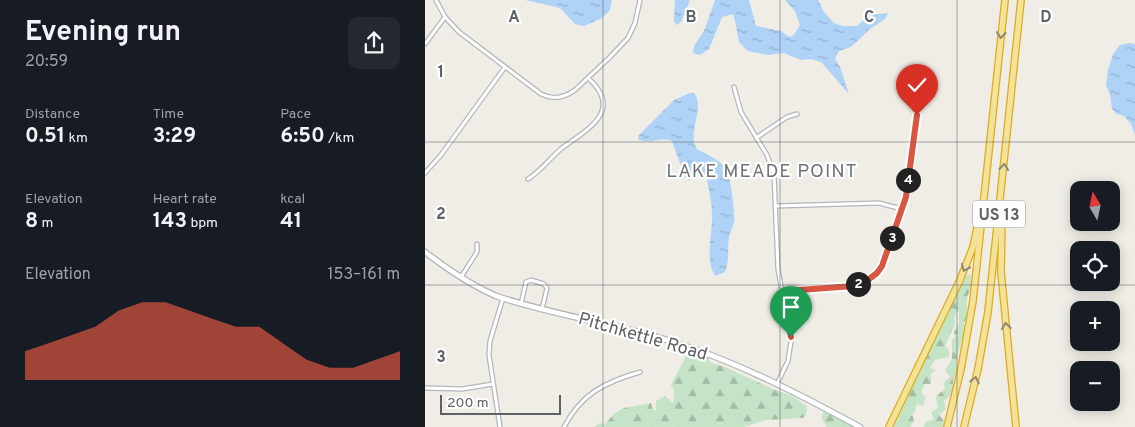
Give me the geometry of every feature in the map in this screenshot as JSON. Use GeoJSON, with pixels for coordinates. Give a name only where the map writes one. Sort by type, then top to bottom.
{"type":"FeatureCollection","features":[{"type":"Feature","properties":{"kind":"highway","name":"US 13"},"geometry":{"type":"LineString","coordinates":[[947,427],[961,369],[970,317],[1005,0]]}},
{"type":"Feature","properties":{"kind":"highway","name":"US 13"},"geometry":{"type":"LineString","coordinates":[[964,427],[978,368],[988,312],[1021,0]]}},
{"type":"Feature","properties":{"kind":"highway"},"geometry":{"type":"LineString","coordinates":[[1002,185],[1001,272],[1016,427]]}},
{"type":"Feature","properties":{"kind":"highway"},"geometry":{"type":"LineString","coordinates":[[889,427],[969,258],[976,234],[985,187]]}},
{"type":"Feature","properties":{"kind":"main road","name":"Pitchkettle Road"},"geometry":{"type":"LineString","coordinates":[[425,252],[484,291],[521,304],[667,340],[719,359],[860,427]]}},
{"type":"Feature","properties":{"kind":"street"},"geometry":{"type":"LineString","coordinates":[[436,0],[445,17],[461,35],[541,94],[550,97],[560,97],[570,93],[588,78],[628,38],[635,24],[640,0]]}},
{"type":"Feature","properties":{"kind":"street"},"geometry":{"type":"LineString","coordinates":[[425,44],[445,17]]}},
{"type":"Feature","properties":{"kind":"street"},"geometry":{"type":"LineString","coordinates":[[425,173],[441,155],[505,67]]}},
{"type":"Feature","properties":{"kind":"street"},"geometry":{"type":"LineString","coordinates":[[528,179],[539,172],[561,150],[597,122],[602,108],[601,98],[596,86],[588,78]]}},
{"type":"Feature","properties":{"kind":"street"},"geometry":{"type":"LineString","coordinates":[[734,87],[741,112],[772,165],[775,183],[776,250],[791,337],[791,349],[786,366],[776,385]]}},
{"type":"Feature","properties":{"kind":"street"},"geometry":{"type":"LineString","coordinates":[[782,293],[854,286],[871,280],[882,266],[906,197],[917,115],[913,104]]}},
{"type":"Feature","properties":{"kind":"street"},"geometry":{"type":"LineString","coordinates":[[756,138],[787,117],[797,114]]}},
{"type":"Feature","properties":{"kind":"street"},"geometry":{"type":"LineString","coordinates":[[776,206],[879,203],[902,209]]}},
{"type":"Feature","properties":{"kind":"street"},"geometry":{"type":"LineString","coordinates":[[461,277],[477,252],[477,244]]}},
{"type":"Feature","properties":{"kind":"street"},"geometry":{"type":"LineString","coordinates":[[521,304],[526,282],[531,280],[546,286],[542,309]]}},
{"type":"Feature","properties":{"kind":"street"},"geometry":{"type":"LineString","coordinates":[[500,427],[489,355],[490,341],[503,298]]}},
{"type":"Feature","properties":{"kind":"street"},"geometry":{"type":"LineString","coordinates":[[564,427],[577,407],[599,387],[640,372]]}},
{"type":"Feature","properties":{"kind":"street"},"geometry":{"type":"LineString","coordinates":[[425,388],[462,389],[493,384]]}},
{"type":"Feature","properties":{"kind":"green space"},"geometry":{"type":"Polygon","coordinates":[[[970,274],[973,282],[967,299],[967,316],[964,322],[965,330],[957,356],[957,372],[953,378],[953,393],[944,401],[946,409],[939,415],[944,421],[943,427],[923,427],[927,421],[934,420],[931,412],[938,408],[936,397],[945,388],[943,383],[950,377],[945,370],[952,359],[952,340],[955,337],[954,332],[959,323],[959,311],[954,317],[955,323],[945,346],[949,350],[949,357],[935,360],[930,368],[936,370],[931,374],[931,384],[925,384],[922,390],[922,394],[926,397],[923,406],[917,404],[915,412],[912,414],[914,421],[910,427],[894,427],[963,278],[970,274]]]}},
{"type":"Feature","properties":{"kind":"green space"},"geometry":{"type":"Polygon","coordinates":[[[687,354],[707,356],[711,363],[725,367],[792,396],[807,406],[806,415],[803,418],[766,420],[744,427],[594,427],[600,423],[604,425],[615,413],[624,408],[651,403],[653,410],[656,410],[656,401],[665,396],[673,403],[674,391],[671,385],[687,354]]]}},
{"type":"Feature","properties":{"kind":"green space"},"geometry":{"type":"Polygon","coordinates":[[[826,411],[858,427],[827,427],[822,419],[823,412],[826,411]]]}},
{"type":"Feature","properties":{"kind":"water"},"geometry":{"type":"Polygon","coordinates":[[[525,0],[612,0],[610,10],[602,18],[584,26],[575,24],[560,8],[525,0]]]}},
{"type":"Feature","properties":{"kind":"water"},"geometry":{"type":"Polygon","coordinates":[[[675,0],[690,0],[681,22],[676,25],[674,21],[675,0]]]}},
{"type":"Feature","properties":{"kind":"water"},"geometry":{"type":"Polygon","coordinates":[[[715,0],[749,0],[756,26],[781,31],[789,37],[793,36],[800,25],[795,11],[785,0],[818,0],[824,12],[834,23],[842,26],[857,26],[870,15],[888,13],[885,19],[870,29],[851,47],[839,51],[835,59],[840,67],[849,94],[821,62],[811,59],[801,60],[784,53],[768,55],[748,51],[739,42],[733,14],[722,17],[709,49],[700,55],[693,53],[694,46],[704,31],[715,0]]]}},
{"type":"Feature","properties":{"kind":"water"},"geometry":{"type":"Polygon","coordinates":[[[1135,44],[1135,135],[1131,124],[1124,116],[1117,114],[1112,109],[1110,94],[1106,85],[1113,54],[1120,45],[1135,44]]]}},
{"type":"Feature","properties":{"kind":"water"},"geometry":{"type":"Polygon","coordinates":[[[694,93],[698,106],[694,128],[694,142],[697,149],[716,160],[726,169],[732,195],[734,222],[729,237],[727,263],[725,272],[716,276],[710,264],[712,210],[705,175],[701,174],[689,180],[685,177],[672,141],[664,139],[642,141],[638,139],[639,135],[674,100],[694,93]]]}},
{"type":"Feature","properties":{"kind":"district","name":"LAKE MEADE POINT"},"geometry":{"type":"Point","coordinates":[762,170]}},
{"type":"Feature","properties":{"kind":"route"},"geometry":{"type":"LineString","coordinates":[[791,337],[782,293],[824,287],[854,286],[871,280],[882,266],[906,197],[917,115]]}}]}
